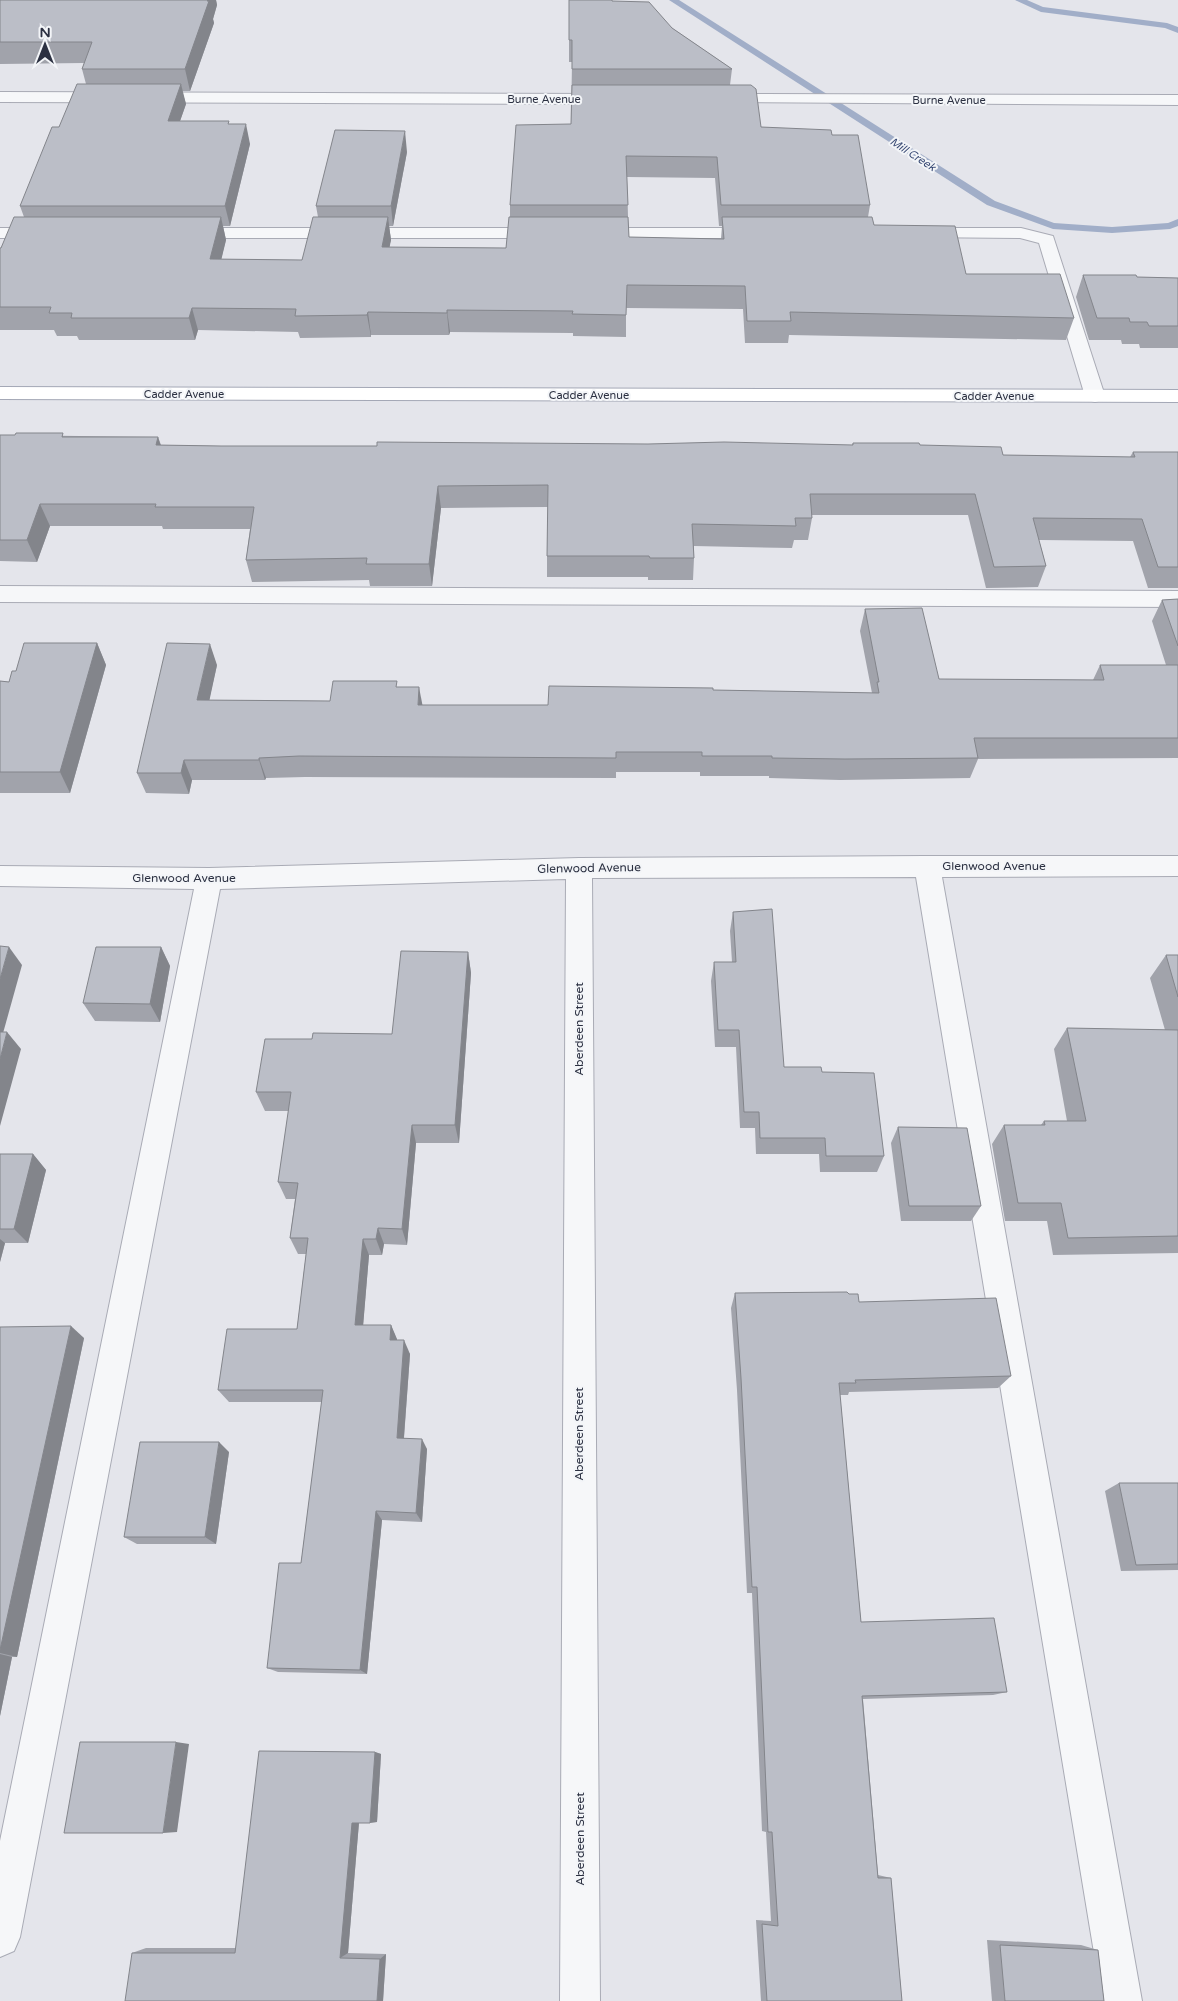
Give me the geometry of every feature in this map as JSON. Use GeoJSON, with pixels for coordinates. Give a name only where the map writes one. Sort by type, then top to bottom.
{"type":"FeatureCollection","features":[{"type":"Feature","properties":{"kind":"main road","name":"Cadder Avenue"},"geometry":{"type":"LineString","coordinates":[[0,392],[1178,396]]}},
{"type":"Feature","properties":{"kind":"street","name":"Burne Avenue"},"geometry":{"type":"LineString","coordinates":[[0,97],[628,99]]}},
{"type":"Feature","properties":{"kind":"street","name":"Burne Avenue"},"geometry":{"type":"LineString","coordinates":[[708,99],[1178,100]]}},
{"type":"Feature","properties":{"kind":"street"},"geometry":{"type":"LineString","coordinates":[[0,233],[60,233]]}},
{"type":"Feature","properties":{"kind":"street"},"geometry":{"type":"LineString","coordinates":[[168,233],[773,233]]}},
{"type":"Feature","properties":{"kind":"street"},"geometry":{"type":"LineString","coordinates":[[902,233],[1021,233],[1047,240],[1096,396]]}},
{"type":"Feature","properties":{"kind":"street"},"geometry":{"type":"LineString","coordinates":[[0,594],[1178,599]]}},
{"type":"Feature","properties":{"kind":"street"},"geometry":{"type":"LineString","coordinates":[[927,866],[1122,2001]]}},
{"type":"Feature","properties":{"kind":"street","name":"Glenwood Avenue"},"geometry":{"type":"LineString","coordinates":[[0,876],[209,879],[579,868],[1178,866]]}},
{"type":"Feature","properties":{"kind":"street","name":"Aberdeen Street"},"geometry":{"type":"LineString","coordinates":[[579,868],[580,2001]]}},
{"type":"Feature","properties":{"kind":"street"},"geometry":{"type":"LineString","coordinates":[[0,1937],[209,879]]}},
{"type":"Feature","properties":{"kind":"building"},"geometry":{"type":"Polygon","coordinates":[[[0,0],[209,1],[185,69],[82,69],[92,42],[0,42],[0,0]]]}},
{"type":"Feature","properties":{"kind":"building"},"geometry":{"type":"Polygon","coordinates":[[[569,0],[649,2],[672,28],[732,69],[572,69],[572,40],[569,40],[569,0]]]}},
{"type":"Feature","properties":{"kind":"building"},"geometry":{"type":"Polygon","coordinates":[[[77,84],[181,84],[168,121],[229,121],[228,124],[246,124],[225,206],[20,206],[52,127],[59,127],[77,84]]]}},
{"type":"Feature","properties":{"kind":"building"},"geometry":{"type":"Polygon","coordinates":[[[572,85],[751,85],[756,89],[761,127],[831,130],[832,135],[858,135],[870,205],[721,205],[717,157],[626,156],[628,205],[510,205],[516,125],[571,124],[572,85]]]}},
{"type":"Feature","properties":{"kind":"building"},"geometry":{"type":"Polygon","coordinates":[[[335,130],[405,131],[391,206],[316,206],[335,130]]]}},
{"type":"Feature","properties":{"kind":"building"},"geometry":{"type":"Polygon","coordinates":[[[14,217],[221,217],[210,259],[302,260],[313,217],[388,217],[382,247],[506,248],[509,217],[628,217],[629,237],[724,239],[722,217],[872,217],[874,225],[955,226],[966,274],[1060,274],[1074,318],[790,312],[791,321],[747,321],[745,286],[627,285],[626,315],[572,314],[573,311],[447,310],[447,313],[368,312],[367,315],[295,316],[296,309],[192,308],[189,318],[71,318],[72,313],[49,313],[51,307],[0,307],[0,248],[14,217]]]}},
{"type":"Feature","properties":{"kind":"building"},"geometry":{"type":"Polygon","coordinates":[[[1083,275],[1136,275],[1137,277],[1178,278],[1178,326],[1149,326],[1147,322],[1130,322],[1129,318],[1097,318],[1083,275]]]}},
{"type":"Feature","properties":{"kind":"building"},"geometry":{"type":"Polygon","coordinates":[[[16,433],[63,433],[62,437],[158,437],[156,445],[377,446],[377,442],[648,444],[724,442],[853,445],[853,443],[919,443],[920,445],[1001,447],[1003,455],[1135,457],[1133,452],[1178,452],[1178,567],[1158,567],[1142,519],[1033,518],[1046,566],[994,567],[975,494],[810,494],[812,518],[795,518],[796,526],[692,524],[694,558],[547,556],[548,485],[438,486],[429,564],[366,564],[367,558],[246,560],[254,507],[155,507],[156,504],[40,504],[27,540],[0,540],[0,435],[15,435],[16,433]]]}},
{"type":"Feature","properties":{"kind":"building"},"geometry":{"type":"Polygon","coordinates":[[[1178,599],[1178,646],[1162,600],[1178,599]]]}},
{"type":"Feature","properties":{"kind":"building"},"geometry":{"type":"Polygon","coordinates":[[[922,608],[939,679],[1104,680],[1100,665],[1178,665],[1178,738],[974,738],[978,758],[772,758],[772,756],[702,756],[702,752],[616,752],[616,758],[299,756],[259,758],[259,760],[184,760],[181,773],[137,773],[167,643],[210,644],[197,700],[330,701],[333,681],[397,681],[396,687],[419,687],[418,705],[548,705],[549,686],[879,693],[877,682],[879,682],[865,609],[922,608]]]}},
{"type":"Feature","properties":{"kind":"building"},"geometry":{"type":"Polygon","coordinates":[[[24,643],[97,643],[60,772],[0,772],[0,681],[9,682],[12,671],[16,671],[24,643]]]}},
{"type":"Feature","properties":{"kind":"building"},"geometry":{"type":"Polygon","coordinates":[[[772,909],[784,1067],[821,1067],[822,1072],[874,1073],[884,1156],[826,1156],[825,1138],[760,1138],[759,1112],[744,1112],[739,1030],[718,1030],[714,962],[736,962],[733,912],[772,909]]]}},
{"type":"Feature","properties":{"kind":"building"},"geometry":{"type":"Polygon","coordinates":[[[0,946],[9,947],[0,979],[0,946]]]}},
{"type":"Feature","properties":{"kind":"building"},"geometry":{"type":"Polygon","coordinates":[[[96,947],[161,947],[150,1004],[83,1003],[96,947]]]}},
{"type":"Feature","properties":{"kind":"building"},"geometry":{"type":"Polygon","coordinates":[[[401,951],[468,952],[455,1125],[412,1125],[402,1229],[378,1228],[376,1239],[363,1239],[355,1325],[391,1325],[390,1340],[404,1340],[397,1438],[422,1439],[416,1513],[376,1511],[360,1670],[267,1668],[279,1563],[301,1563],[323,1390],[218,1390],[227,1329],[297,1329],[308,1238],[290,1238],[298,1183],[278,1182],[291,1092],[256,1092],[265,1039],[312,1039],[313,1033],[392,1034],[401,951]]]}},
{"type":"Feature","properties":{"kind":"building"},"geometry":{"type":"Polygon","coordinates":[[[1166,955],[1178,955],[1178,997],[1166,955]]]}},
{"type":"Feature","properties":{"kind":"building"},"geometry":{"type":"Polygon","coordinates":[[[1067,1028],[1178,1030],[1178,1236],[1068,1238],[1061,1203],[1018,1203],[1004,1125],[1045,1125],[1044,1121],[1086,1121],[1067,1028]]]}},
{"type":"Feature","properties":{"kind":"building"},"geometry":{"type":"Polygon","coordinates":[[[0,1032],[7,1032],[0,1059],[0,1032]]]}},
{"type":"Feature","properties":{"kind":"building"},"geometry":{"type":"Polygon","coordinates":[[[898,1127],[967,1128],[981,1206],[909,1206],[898,1127]]]}},
{"type":"Feature","properties":{"kind":"building"},"geometry":{"type":"Polygon","coordinates":[[[0,1154],[33,1154],[14,1229],[0,1229],[0,1154]]]}},
{"type":"Feature","properties":{"kind":"building"},"geometry":{"type":"Polygon","coordinates":[[[847,1292],[849,1294],[858,1294],[859,1302],[996,1298],[1011,1376],[855,1380],[856,1383],[839,1383],[861,1622],[994,1618],[1007,1692],[862,1696],[878,1878],[891,1878],[902,2001],[767,2001],[762,1924],[778,1926],[772,1832],[768,1832],[757,1587],[752,1587],[735,1293],[847,1292]]]}},
{"type":"Feature","properties":{"kind":"building"},"geometry":{"type":"Polygon","coordinates":[[[71,1326],[0,1650],[0,1327],[71,1326]]]}},
{"type":"Feature","properties":{"kind":"building"},"geometry":{"type":"Polygon","coordinates":[[[140,1442],[219,1442],[205,1537],[124,1537],[140,1442]]]}},
{"type":"Feature","properties":{"kind":"building"},"geometry":{"type":"Polygon","coordinates":[[[1119,1483],[1178,1483],[1178,1564],[1136,1565],[1119,1483]]]}},
{"type":"Feature","properties":{"kind":"building"},"geometry":{"type":"Polygon","coordinates":[[[80,1742],[176,1742],[163,1833],[64,1833],[80,1742]]]}},
{"type":"Feature","properties":{"kind":"building"},"geometry":{"type":"Polygon","coordinates":[[[259,1751],[375,1752],[370,1823],[352,1823],[340,1958],[380,1959],[377,2001],[125,2001],[132,1953],[235,1953],[259,1751]]]}},
{"type":"Feature","properties":{"kind":"building"},"geometry":{"type":"Polygon","coordinates":[[[1000,1945],[1098,1950],[1104,2001],[1005,2001],[1000,1945]]]}},
{"type":"Feature","properties":{"kind":"waterway","name":"Mill Creek"},"geometry":{"type":"LineString","coordinates":[[673,0],[991,203],[1053,226],[1112,230],[1170,226],[1178,222]]}},
{"type":"Feature","properties":{"kind":"waterway","name":"Mill Creek"},"geometry":{"type":"LineString","coordinates":[[1019,0],[1041,9],[1167,26],[1178,30]]}}]}
